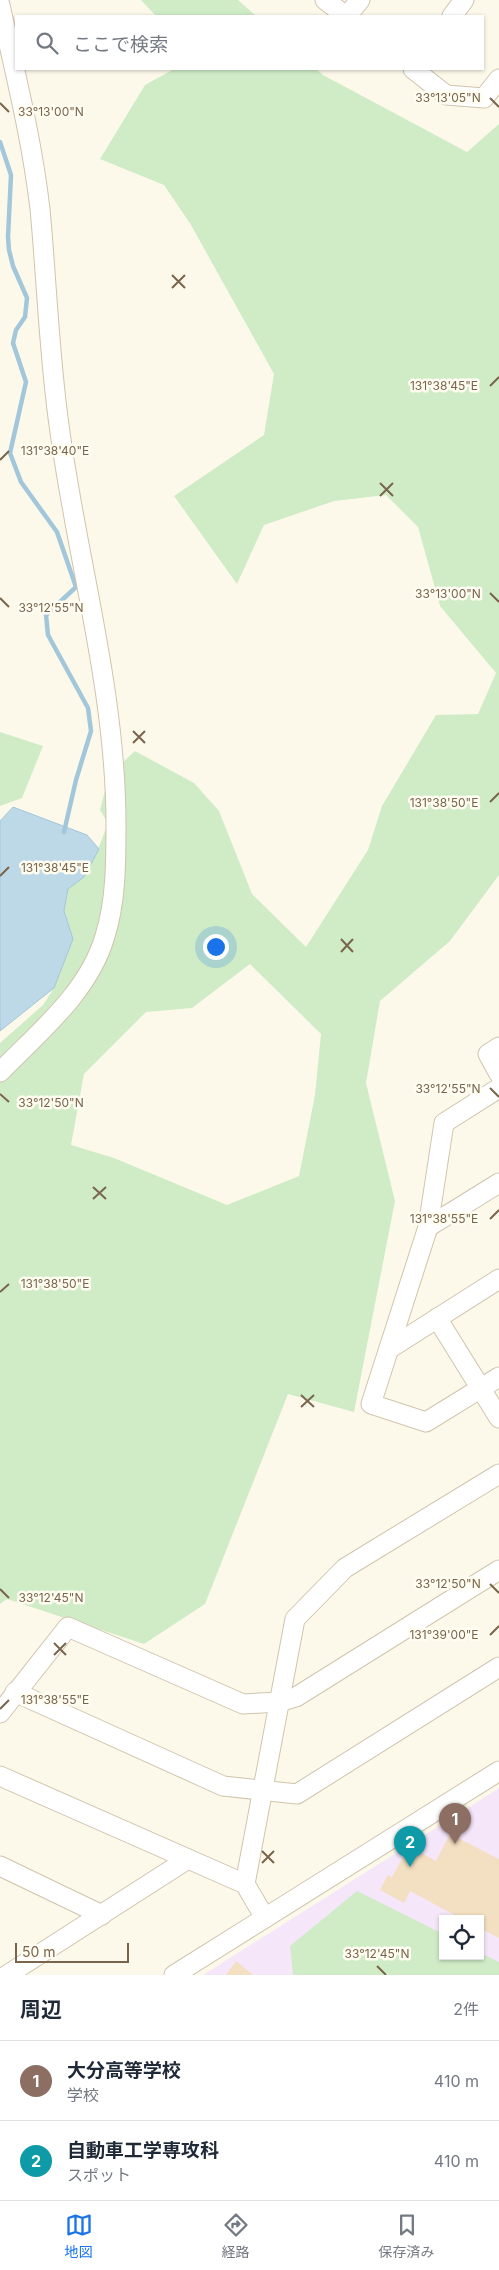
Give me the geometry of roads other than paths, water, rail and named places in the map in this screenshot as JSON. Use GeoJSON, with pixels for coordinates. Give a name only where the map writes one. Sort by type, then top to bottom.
{"type":"FeatureCollection","features":[{"type":"Feature","properties":{"kind":"street"},"geometry":{"type":"LineString","coordinates":[[325,0],[346,15]]}},
{"type":"Feature","properties":{"kind":"street"},"geometry":{"type":"LineString","coordinates":[[348,15],[360,0]]}},
{"type":"Feature","properties":{"kind":"street"},"geometry":{"type":"LineString","coordinates":[[453,15],[464,0]]}},
{"type":"Feature","properties":{"kind":"street"},"geometry":{"type":"LineString","coordinates":[[0,5],[33,162],[40,208],[52,368],[59,430],[71,504],[106,685],[114,758],[116,838],[111,914],[105,938],[96,961],[84,982],[69,1001],[0,1072]]}},
{"type":"Feature","properties":{"kind":"street"},"geometry":{"type":"LineString","coordinates":[[414,70],[446,95],[484,98],[499,79]]}},
{"type":"Feature","properties":{"kind":"street"},"geometry":{"type":"LineString","coordinates":[[499,1047],[488,1054],[499,1074]]}},
{"type":"Feature","properties":{"kind":"street"},"geometry":{"type":"LineString","coordinates":[[499,1088],[444,1123],[428,1226],[371,1404],[426,1422],[499,1377]]}},
{"type":"Feature","properties":{"kind":"street"},"geometry":{"type":"LineString","coordinates":[[428,1226],[499,1183]]}},
{"type":"Feature","properties":{"kind":"street"},"geometry":{"type":"LineString","coordinates":[[389,1350],[499,1279]]}},
{"type":"Feature","properties":{"kind":"street"},"geometry":{"type":"LineString","coordinates":[[437,1318],[499,1418]]}},
{"type":"Feature","properties":{"kind":"street"},"geometry":{"type":"LineString","coordinates":[[244,1884],[295,1619],[345,1568],[499,1474]]}},
{"type":"Feature","properties":{"kind":"street"},"geometry":{"type":"LineString","coordinates":[[0,1713],[68,1627],[243,1704],[279,1702],[296,1697],[499,1570]]}},
{"type":"Feature","properties":{"kind":"street"},"geometry":{"type":"LineString","coordinates":[[15,1692],[222,1786],[262,1792],[297,1794],[499,1667]]}},
{"type":"Feature","properties":{"kind":"street"},"geometry":{"type":"LineString","coordinates":[[174,1975],[499,1771]]}},
{"type":"Feature","properties":{"kind":"street"},"geometry":{"type":"LineString","coordinates":[[0,1776],[244,1884],[265,1918]]}},
{"type":"Feature","properties":{"kind":"street"},"geometry":{"type":"LineString","coordinates":[[7,1975],[188,1859]]}},
{"type":"Feature","properties":{"kind":"street"},"geometry":{"type":"LineString","coordinates":[[0,1866],[102,1915]]}},
{"type":"Feature","properties":{"kind":"water"},"geometry":{"type":"Polygon","coordinates":[[[13,807],[87,835],[99,849],[84,877],[68,889],[64,911],[73,939],[54,988],[0,1031],[0,821],[13,807]]]}},
{"type":"Feature","properties":{"kind":"waterway"},"geometry":{"type":"LineString","coordinates":[[0,142],[11,175],[9,250],[13,266],[27,298],[25,317],[16,330],[13,343],[26,382],[10,453],[21,482],[57,532],[76,587],[46,615],[48,635],[88,708],[91,731],[76,780],[64,832]]}},
{"type":"Feature","properties":{"kind":"place","name":"大分高等学校"},"geometry":{"type":"Point","coordinates":[455,1844]}},
{"type":"Feature","properties":{"kind":"place","name":"自動車工学専攻科"},"geometry":{"type":"Point","coordinates":[410,1867]}}]}
